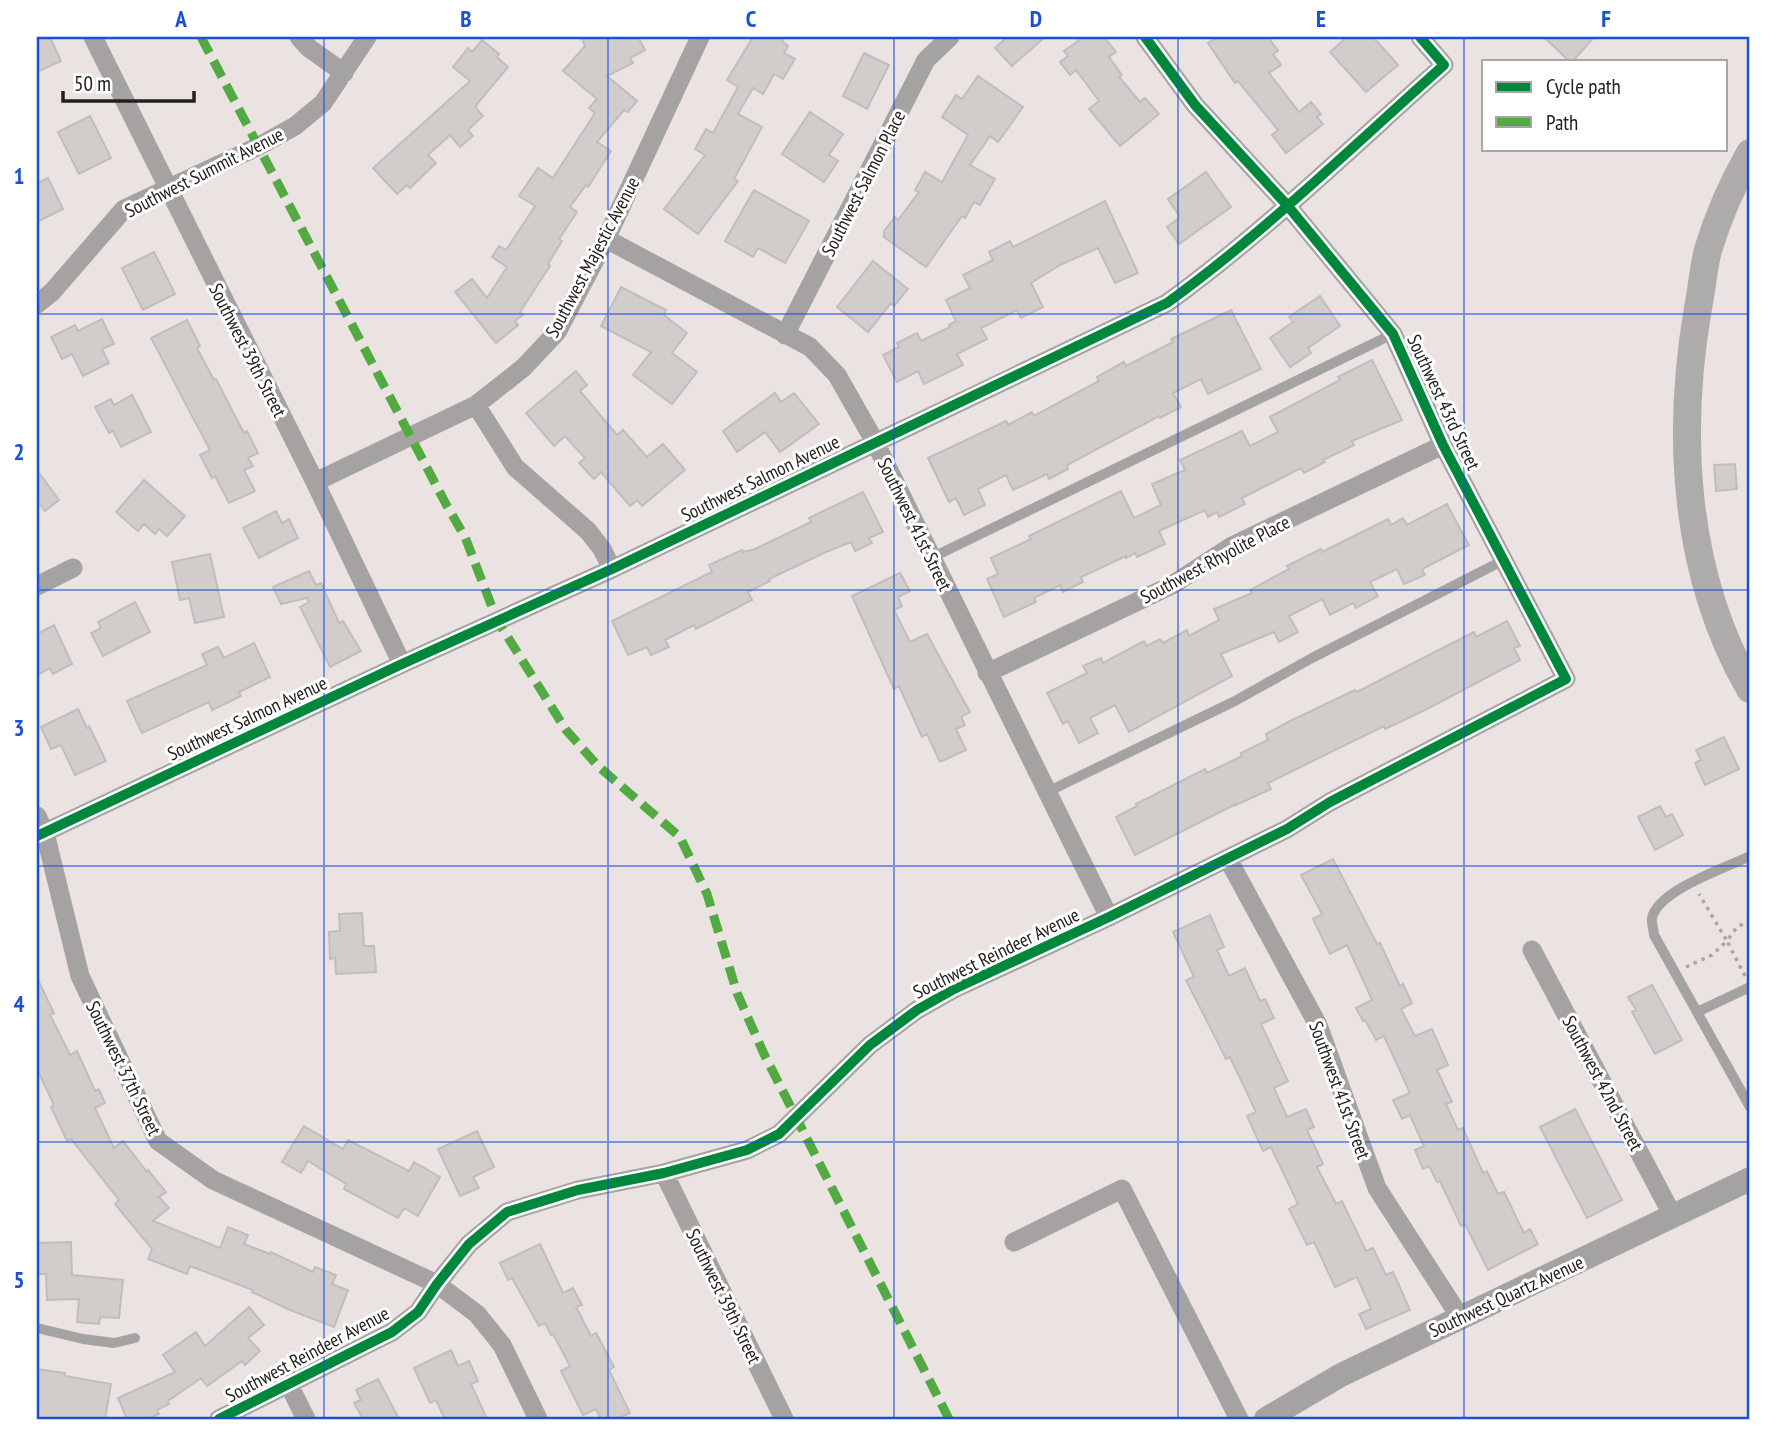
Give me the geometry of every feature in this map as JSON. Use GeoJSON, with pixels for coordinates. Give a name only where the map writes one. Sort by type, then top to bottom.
{"type":"FeatureCollection","features":[{"type":"Feature","properties":{"kind":"main road"},"geometry":{"type":"LineString","coordinates":[[1750,153],[1735,181],[1708,251],[1687,403],[1693,525],[1701,569],[1718,624],[1750,689]]}},
{"type":"Feature","properties":{"kind":"street","name":"Southwest 39th Street"},"geometry":{"type":"LineString","coordinates":[[93,37],[315,482],[402,664]]}},
{"type":"Feature","properties":{"kind":"street"},"geometry":{"type":"LineString","coordinates":[[299,37],[309,48],[344,73]]}},
{"type":"Feature","properties":{"kind":"street","name":"Southwest Summit Avenue"},"geometry":{"type":"LineString","coordinates":[[37,304],[52,292],[124,209],[259,146],[295,126],[323,103],[367,37]]}},
{"type":"Feature","properties":{"kind":"street","name":"Southwest Majestic Avenue"},"geometry":{"type":"LineString","coordinates":[[315,482],[476,405],[523,368],[557,332],[606,239],[699,37]]}},
{"type":"Feature","properties":{"kind":"street","name":"Southwest Salmon Place"},"geometry":{"type":"LineString","coordinates":[[785,335],[926,60],[950,37]]}},
{"type":"Feature","properties":{"kind":"street","name":"Southwest 43rd Street"},"geometry":{"type":"LineString","coordinates":[[1145,37],[1195,105],[1287,205],[1393,334],[1443,445],[1566,679]]}},
{"type":"Feature","properties":{"kind":"street","name":"Southwest Salmon Avenue"},"geometry":{"type":"LineString","coordinates":[[39,828],[612,569],[1167,303],[1201,279],[1444,65],[1420,37]]}},
{"type":"Feature","properties":{"kind":"street","name":"Southwest 41st Street"},"geometry":{"type":"LineString","coordinates":[[606,239],[810,348],[837,375],[875,442],[1109,917]]}},
{"type":"Feature","properties":{"kind":"street"},"geometry":{"type":"LineString","coordinates":[[476,405],[515,467],[588,531],[602,549],[612,569]]}},
{"type":"Feature","properties":{"kind":"street","name":"Southwest Rhyolite Place"},"geometry":{"type":"LineString","coordinates":[[988,673],[1172,585],[1231,546],[1443,445]]}},
{"type":"Feature","properties":{"kind":"street"},"geometry":{"type":"LineString","coordinates":[[37,586],[73,568]]}},
{"type":"Feature","properties":{"kind":"street","name":"Southwest Reindeer Avenue"},"geometry":{"type":"LineString","coordinates":[[219,1419],[392,1332],[418,1312],[469,1244],[507,1212],[578,1190],[664,1172],[747,1150],[779,1134],[870,1045],[917,1010],[954,989],[1109,917],[1287,829],[1330,802],[1566,679]]}},
{"type":"Feature","properties":{"kind":"street","name":"Southwest 37th Street"},"geometry":{"type":"LineString","coordinates":[[39,828],[80,976],[158,1141],[212,1180],[437,1284],[477,1314],[502,1345],[538,1419]]}},
{"type":"Feature","properties":{"kind":"street","name":"Southwest 41st Street"},"geometry":{"type":"LineString","coordinates":[[1228,859],[1318,1025],[1377,1188],[1460,1317]]}},
{"type":"Feature","properties":{"kind":"street","name":"Southwest 42nd Street"},"geometry":{"type":"LineString","coordinates":[[1532,950],[1674,1216]]}},
{"type":"Feature","properties":{"kind":"street","name":"Southwest 39th Street"},"geometry":{"type":"LineString","coordinates":[[664,1172],[784,1419]]}},
{"type":"Feature","properties":{"kind":"street","name":"Southwest Quartz Avenue"},"geometry":{"type":"LineString","coordinates":[[1266,1419],[1341,1375],[1750,1179]]}},
{"type":"Feature","properties":{"kind":"street"},"geometry":{"type":"LineString","coordinates":[[1014,1242],[1122,1189],[1238,1419]]}},
{"type":"Feature","properties":{"kind":"street"},"geometry":{"type":"LineString","coordinates":[[289,1385],[306,1419]]}},
{"type":"Feature","properties":{"kind":"lane"},"geometry":{"type":"LineString","coordinates":[[930,558],[1393,334]]}},
{"type":"Feature","properties":{"kind":"lane"},"geometry":{"type":"LineString","coordinates":[[1047,792],[1235,701],[1312,658],[1504,560]]}},
{"type":"Feature","properties":{"kind":"lane"},"geometry":{"type":"LineString","coordinates":[[1750,856],[1674,892],[1660,903],[1652,919],[1654,935],[1750,1107]]}},
{"type":"Feature","properties":{"kind":"lane"},"geometry":{"type":"LineString","coordinates":[[1698,1012],[1750,986]]}},
{"type":"Feature","properties":{"kind":"lane"},"geometry":{"type":"LineString","coordinates":[[37,1328],[114,1343],[135,1338]]}},
{"type":"Feature","properties":{"kind":"path"},"geometry":{"type":"LineString","coordinates":[[1692,883],[1750,986]]}},
{"type":"Feature","properties":{"kind":"path"},"geometry":{"type":"LineString","coordinates":[[1675,972],[1713,955],[1737,927],[1750,920]]}},
{"type":"Feature","properties":{"kind":"building"},"geometry":{"type":"Polygon","coordinates":[[[50,37],[61,61],[37,72],[37,40],[50,37]]]}},
{"type":"Feature","properties":{"kind":"building"},"geometry":{"type":"Polygon","coordinates":[[[581,37],[638,37],[645,50],[630,58],[633,63],[607,76],[637,101],[628,112],[624,110],[597,142],[611,151],[588,187],[586,185],[570,207],[577,212],[559,239],[562,241],[548,264],[550,266],[520,312],[523,315],[515,321],[518,325],[496,343],[455,292],[472,279],[487,298],[507,267],[492,257],[499,246],[506,250],[535,206],[519,196],[538,168],[553,178],[595,113],[589,108],[597,99],[563,71],[585,46],[581,37]]]}},
{"type":"Feature","properties":{"kind":"building"},"geometry":{"type":"Polygon","coordinates":[[[753,37],[784,37],[782,41],[788,46],[784,53],[795,59],[783,79],[774,74],[763,94],[753,88],[738,114],[762,127],[734,179],[738,181],[698,234],[664,209],[705,155],[695,149],[706,129],[713,133],[738,87],[727,80],[753,37]]]}},
{"type":"Feature","properties":{"kind":"building"},"geometry":{"type":"Polygon","coordinates":[[[1007,37],[1045,37],[1012,66],[995,48],[1007,37]]]}},
{"type":"Feature","properties":{"kind":"building"},"geometry":{"type":"Polygon","coordinates":[[[1084,37],[1104,37],[1116,52],[1109,57],[1122,75],[1119,77],[1140,102],[1145,98],[1159,114],[1120,146],[1089,109],[1099,101],[1076,70],[1070,75],[1060,62],[1068,56],[1064,51],[1084,37]]]}},
{"type":"Feature","properties":{"kind":"building"},"geometry":{"type":"Polygon","coordinates":[[[1217,37],[1268,37],[1278,51],[1273,54],[1281,65],[1269,73],[1299,112],[1311,102],[1321,114],[1317,117],[1323,124],[1286,153],[1272,135],[1278,130],[1238,81],[1235,83],[1208,43],[1217,37]]]}},
{"type":"Feature","properties":{"kind":"building"},"geometry":{"type":"Polygon","coordinates":[[[1347,37],[1373,37],[1398,65],[1366,92],[1330,52],[1347,37]]]}},
{"type":"Feature","properties":{"kind":"building"},"geometry":{"type":"Polygon","coordinates":[[[1544,37],[1594,37],[1574,60],[1568,60],[1544,37]]]}},
{"type":"Feature","properties":{"kind":"building"},"geometry":{"type":"Polygon","coordinates":[[[482,40],[499,54],[497,57],[508,67],[477,104],[476,108],[483,116],[468,130],[473,136],[460,147],[450,135],[428,155],[436,163],[410,188],[407,185],[397,194],[373,168],[470,81],[453,67],[468,48],[472,52],[482,40]]]}},
{"type":"Feature","properties":{"kind":"building"},"geometry":{"type":"Polygon","coordinates":[[[864,53],[889,65],[867,109],[843,96],[864,53]]]}},
{"type":"Feature","properties":{"kind":"building"},"geometry":{"type":"Polygon","coordinates":[[[978,76],[1023,107],[998,142],[990,136],[970,165],[995,179],[980,205],[974,202],[965,218],[962,216],[926,267],[884,237],[884,231],[895,217],[898,220],[919,192],[915,190],[925,172],[942,182],[968,135],[942,117],[956,95],[962,99],[978,76]]]}},
{"type":"Feature","properties":{"kind":"building"},"geometry":{"type":"Polygon","coordinates":[[[810,112],[843,134],[829,155],[838,161],[824,182],[782,154],[810,112]]]}},
{"type":"Feature","properties":{"kind":"building"},"geometry":{"type":"Polygon","coordinates":[[[90,116],[111,158],[79,174],[58,132],[90,116]]]}},
{"type":"Feature","properties":{"kind":"building"},"geometry":{"type":"Polygon","coordinates":[[[1206,172],[1231,207],[1179,244],[1167,227],[1180,217],[1168,199],[1206,172]]]}},
{"type":"Feature","properties":{"kind":"building"},"geometry":{"type":"Polygon","coordinates":[[[48,178],[63,209],[37,222],[37,183],[48,178]]]}},
{"type":"Feature","properties":{"kind":"building"},"geometry":{"type":"Polygon","coordinates":[[[754,190],[809,221],[785,263],[758,248],[753,257],[725,241],[754,190]]]}},
{"type":"Feature","properties":{"kind":"building"},"geometry":{"type":"Polygon","coordinates":[[[1105,201],[1138,273],[1115,283],[1098,248],[1060,265],[1031,283],[1043,307],[1021,318],[1017,310],[981,328],[987,339],[957,354],[963,365],[924,384],[918,371],[897,382],[883,355],[899,347],[897,343],[917,333],[921,341],[950,327],[949,325],[956,321],[946,300],[970,288],[963,275],[993,260],[989,252],[1010,241],[1013,247],[1105,201]]]}},
{"type":"Feature","properties":{"kind":"building"},"geometry":{"type":"Polygon","coordinates":[[[154,252],[175,294],[143,310],[122,268],[154,252]]]}},
{"type":"Feature","properties":{"kind":"building"},"geometry":{"type":"Polygon","coordinates":[[[873,261],[908,289],[894,306],[891,303],[868,332],[837,307],[873,261]]]}},
{"type":"Feature","properties":{"kind":"building"},"geometry":{"type":"Polygon","coordinates":[[[621,287],[666,310],[664,315],[687,333],[672,353],[697,372],[672,404],[633,375],[651,352],[601,326],[621,287]]]}},
{"type":"Feature","properties":{"kind":"building"},"geometry":{"type":"Polygon","coordinates":[[[1320,296],[1340,326],[1308,348],[1311,353],[1290,367],[1270,338],[1293,322],[1289,317],[1320,296]]]}},
{"type":"Feature","properties":{"kind":"building"},"geometry":{"type":"Polygon","coordinates":[[[1231,310],[1261,369],[1208,394],[1201,379],[1173,393],[1181,407],[1067,465],[1068,469],[1049,479],[1047,474],[1013,490],[1006,475],[978,489],[985,505],[964,515],[956,498],[949,502],[928,458],[1006,421],[1008,425],[1032,412],[1034,416],[1099,381],[1097,377],[1124,362],[1126,366],[1173,342],[1171,339],[1231,310]]]}},
{"type":"Feature","properties":{"kind":"building"},"geometry":{"type":"Polygon","coordinates":[[[102,319],[114,344],[102,349],[109,363],[83,376],[72,354],[62,359],[51,337],[75,325],[78,331],[102,319]]]}},
{"type":"Feature","properties":{"kind":"building"},"geometry":{"type":"Polygon","coordinates":[[[187,320],[200,346],[197,348],[214,380],[216,379],[244,433],[247,431],[258,453],[248,458],[253,466],[244,470],[255,491],[229,503],[200,455],[210,450],[151,338],[187,320]]]}},
{"type":"Feature","properties":{"kind":"building"},"geometry":{"type":"Polygon","coordinates":[[[1372,360],[1402,420],[1352,441],[1354,445],[1304,473],[1301,468],[1242,498],[1245,504],[1219,517],[1217,512],[1208,517],[1205,510],[1159,531],[1165,544],[1137,557],[1135,553],[1126,556],[1081,577],[1083,582],[1063,592],[1060,585],[1034,598],[1036,602],[1004,617],[987,579],[998,574],[991,558],[1031,539],[1029,536],[1121,491],[1134,518],[1161,505],[1152,484],[1185,470],[1180,460],[1242,431],[1250,446],[1278,432],[1270,417],[1372,360]]]}},
{"type":"Feature","properties":{"kind":"building"},"geometry":{"type":"Polygon","coordinates":[[[576,371],[587,385],[580,391],[617,435],[623,430],[647,457],[663,444],[685,470],[642,506],[637,500],[630,506],[601,472],[594,479],[579,463],[585,458],[565,436],[554,446],[526,413],[576,371]]]}},
{"type":"Feature","properties":{"kind":"building"},"geometry":{"type":"Polygon","coordinates":[[[775,393],[781,402],[794,393],[819,424],[780,452],[765,432],[737,452],[723,431],[775,393]]]}},
{"type":"Feature","properties":{"kind":"building"},"geometry":{"type":"Polygon","coordinates":[[[132,395],[151,432],[121,447],[113,431],[109,433],[95,407],[111,399],[114,405],[132,395]]]}},
{"type":"Feature","properties":{"kind":"building"},"geometry":{"type":"Polygon","coordinates":[[[1735,464],[1737,489],[1716,491],[1714,465],[1735,464]]]}},
{"type":"Feature","properties":{"kind":"building"},"geometry":{"type":"Polygon","coordinates":[[[37,470],[59,500],[45,511],[37,501],[37,470]]]}},
{"type":"Feature","properties":{"kind":"building"},"geometry":{"type":"Polygon","coordinates":[[[144,480],[185,516],[167,536],[159,529],[155,534],[144,524],[138,531],[116,512],[144,480]]]}},
{"type":"Feature","properties":{"kind":"building"},"geometry":{"type":"Polygon","coordinates":[[[863,492],[883,532],[869,538],[872,543],[855,551],[851,542],[826,552],[748,592],[752,600],[696,629],[694,625],[665,640],[669,647],[651,655],[647,647],[628,655],[612,621],[712,572],[709,565],[742,550],[755,549],[811,522],[809,518],[863,492]]]}},
{"type":"Feature","properties":{"kind":"building"},"geometry":{"type":"Polygon","coordinates":[[[1447,504],[1469,545],[1422,569],[1425,575],[1404,584],[1397,569],[1370,582],[1378,596],[1356,608],[1353,603],[1330,615],[1322,599],[1289,616],[1298,632],[1279,642],[1274,632],[1221,654],[1232,676],[1129,732],[1115,705],[1090,718],[1098,733],[1079,743],[1068,721],[1063,724],[1047,693],[1087,673],[1083,666],[1101,658],[1103,663],[1144,641],[1147,646],[1160,639],[1163,643],[1187,630],[1189,636],[1219,620],[1214,609],[1252,593],[1250,590],[1289,569],[1287,566],[1388,519],[1391,525],[1403,518],[1407,525],[1447,504]]]}},
{"type":"Feature","properties":{"kind":"building"},"geometry":{"type":"Polygon","coordinates":[[[276,511],[282,523],[289,519],[298,538],[259,558],[243,528],[276,511]]]}},
{"type":"Feature","properties":{"kind":"building"},"geometry":{"type":"Polygon","coordinates":[[[210,554],[224,617],[195,623],[189,598],[180,600],[172,562],[210,554]]]}},
{"type":"Feature","properties":{"kind":"building"},"geometry":{"type":"Polygon","coordinates":[[[309,571],[316,585],[321,583],[339,623],[343,621],[361,651],[330,667],[300,607],[309,602],[307,598],[281,604],[273,587],[309,571]]]}},
{"type":"Feature","properties":{"kind":"building"},"geometry":{"type":"Polygon","coordinates":[[[900,573],[910,591],[898,597],[902,606],[894,610],[910,642],[927,634],[970,712],[961,717],[965,725],[956,729],[966,750],[940,762],[927,734],[922,737],[899,686],[894,689],[852,596],[900,573]]]}},
{"type":"Feature","properties":{"kind":"building"},"geometry":{"type":"Polygon","coordinates":[[[135,602],[150,632],[103,656],[91,633],[101,628],[98,622],[135,602]]]}},
{"type":"Feature","properties":{"kind":"building"},"geometry":{"type":"Polygon","coordinates":[[[1507,621],[1520,646],[1514,648],[1520,660],[1425,710],[1385,729],[1384,726],[1268,783],[1271,789],[1135,855],[1116,817],[1137,806],[1136,804],[1205,769],[1207,773],[1242,756],[1241,753],[1268,740],[1266,734],[1288,722],[1355,690],[1357,692],[1474,632],[1476,637],[1507,621]]]}},
{"type":"Feature","properties":{"kind":"building"},"geometry":{"type":"Polygon","coordinates":[[[54,625],[72,664],[53,674],[50,668],[37,675],[37,634],[54,625]]]}},
{"type":"Feature","properties":{"kind":"building"},"geometry":{"type":"Polygon","coordinates":[[[254,643],[270,677],[239,692],[241,696],[212,710],[209,702],[142,733],[127,701],[207,665],[202,654],[218,647],[224,658],[254,643]]]}},
{"type":"Feature","properties":{"kind":"building"},"geometry":{"type":"Polygon","coordinates":[[[78,709],[106,761],[75,775],[61,745],[51,749],[41,727],[78,709]]]}},
{"type":"Feature","properties":{"kind":"building"},"geometry":{"type":"Polygon","coordinates":[[[1724,737],[1739,769],[1705,785],[1695,763],[1701,760],[1696,750],[1724,737]]]}},
{"type":"Feature","properties":{"kind":"building"},"geometry":{"type":"Polygon","coordinates":[[[1660,806],[1666,817],[1672,814],[1683,835],[1655,850],[1638,817],[1660,806]]]}},
{"type":"Feature","properties":{"kind":"building"},"geometry":{"type":"Polygon","coordinates":[[[1333,859],[1377,944],[1380,943],[1400,986],[1403,984],[1412,1003],[1401,1009],[1415,1036],[1432,1029],[1448,1065],[1437,1070],[1452,1102],[1446,1104],[1458,1130],[1463,1128],[1483,1173],[1487,1171],[1498,1194],[1504,1192],[1524,1233],[1530,1229],[1538,1244],[1488,1270],[1465,1224],[1461,1226],[1440,1181],[1437,1182],[1429,1166],[1423,1169],[1415,1150],[1424,1146],[1410,1115],[1402,1119],[1393,1100],[1410,1093],[1384,1036],[1376,1040],[1356,1008],[1372,1000],[1347,945],[1330,954],[1313,919],[1322,914],[1301,875],[1333,859]]]}},
{"type":"Feature","properties":{"kind":"building"},"geometry":{"type":"Polygon","coordinates":[[[362,913],[364,946],[374,946],[376,972],[336,974],[335,958],[330,959],[329,932],[340,931],[339,914],[362,913]]]}},
{"type":"Feature","properties":{"kind":"building"},"geometry":{"type":"Polygon","coordinates":[[[1210,915],[1224,947],[1217,950],[1229,976],[1245,968],[1260,1001],[1265,999],[1274,1018],[1261,1024],[1288,1081],[1274,1088],[1287,1117],[1306,1109],[1314,1127],[1307,1130],[1323,1164],[1317,1167],[1336,1204],[1342,1201],[1366,1251],[1373,1248],[1386,1275],[1393,1272],[1410,1310],[1366,1329],[1359,1314],[1371,1309],[1357,1277],[1335,1287],[1314,1242],[1307,1245],[1289,1209],[1298,1204],[1271,1147],[1263,1151],[1247,1116],[1256,1112],[1230,1057],[1226,1059],[1186,980],[1194,977],[1173,932],[1210,915]]]}},
{"type":"Feature","properties":{"kind":"building"},"geometry":{"type":"Polygon","coordinates":[[[37,978],[54,1013],[50,1015],[70,1055],[77,1051],[95,1091],[99,1089],[105,1103],[95,1108],[114,1148],[123,1141],[166,1192],[159,1197],[169,1208],[153,1221],[220,1248],[228,1227],[248,1235],[244,1244],[270,1254],[271,1252],[313,1272],[315,1267],[336,1275],[332,1284],[348,1290],[334,1327],[290,1310],[252,1292],[253,1290],[190,1266],[187,1274],[148,1259],[152,1249],[115,1204],[119,1200],[71,1139],[67,1141],[51,1107],[54,1105],[37,1069],[37,978]]]}},
{"type":"Feature","properties":{"kind":"building"},"geometry":{"type":"Polygon","coordinates":[[[1652,985],[1682,1040],[1655,1054],[1632,1012],[1636,1010],[1628,997],[1652,985]]]}},
{"type":"Feature","properties":{"kind":"building"},"geometry":{"type":"Polygon","coordinates":[[[1575,1109],[1622,1200],[1587,1218],[1540,1127],[1575,1109]]]}},
{"type":"Feature","properties":{"kind":"building"},"geometry":{"type":"Polygon","coordinates":[[[304,1126],[343,1149],[348,1140],[409,1171],[414,1162],[440,1177],[418,1216],[404,1208],[398,1218],[344,1189],[346,1184],[308,1161],[301,1173],[282,1162],[304,1126]]]}},
{"type":"Feature","properties":{"kind":"building"},"geometry":{"type":"Polygon","coordinates":[[[477,1131],[494,1167],[473,1177],[479,1188],[460,1196],[438,1149],[477,1131]]]}},
{"type":"Feature","properties":{"kind":"building"},"geometry":{"type":"Polygon","coordinates":[[[71,1242],[72,1275],[123,1280],[119,1318],[100,1317],[99,1324],[77,1322],[79,1299],[47,1300],[46,1274],[37,1274],[37,1243],[71,1242]]]}},
{"type":"Feature","properties":{"kind":"building"},"geometry":{"type":"Polygon","coordinates":[[[540,1244],[563,1293],[573,1288],[582,1305],[576,1307],[591,1336],[596,1333],[614,1367],[609,1370],[630,1413],[616,1419],[601,1419],[596,1409],[583,1415],[561,1371],[570,1366],[553,1334],[551,1335],[545,1323],[539,1326],[512,1278],[508,1280],[500,1263],[540,1244]]]}},
{"type":"Feature","properties":{"kind":"building"},"geometry":{"type":"Polygon","coordinates":[[[249,1307],[264,1325],[248,1338],[260,1351],[245,1365],[242,1361],[207,1386],[201,1378],[168,1401],[169,1404],[157,1410],[159,1414],[146,1419],[127,1419],[118,1398],[175,1372],[163,1355],[196,1332],[205,1346],[249,1307]]]}},
{"type":"Feature","properties":{"kind":"building"},"geometry":{"type":"Polygon","coordinates":[[[451,1350],[458,1366],[469,1361],[478,1381],[471,1384],[487,1419],[445,1419],[436,1400],[430,1403],[414,1368],[451,1350]]]}},
{"type":"Feature","properties":{"kind":"building"},"geometry":{"type":"Polygon","coordinates":[[[37,1369],[111,1384],[105,1419],[37,1419],[37,1369]]]}},
{"type":"Feature","properties":{"kind":"building"},"geometry":{"type":"Polygon","coordinates":[[[378,1379],[399,1419],[363,1419],[354,1403],[361,1400],[356,1390],[378,1379]]]}},
{"type":"Feature","properties":{"kind":"marked path"},"geometry":{"type":"LineString","coordinates":[[201,37],[465,537],[497,620],[566,730],[598,766],[680,837],[707,894],[737,993],[764,1054],[949,1419]]}},
{"type":"Feature","properties":{"kind":"cycle path"},"geometry":{"type":"LineString","coordinates":[[219,1419],[392,1332],[418,1312],[469,1244],[507,1212],[578,1190],[664,1173],[747,1150],[779,1134],[870,1045],[917,1010],[954,989],[1109,917],[1287,829],[1330,802],[1566,679],[1443,445],[1393,334],[1287,205],[1195,105],[1145,37]]}},
{"type":"Feature","properties":{"kind":"cycle path"},"geometry":{"type":"LineString","coordinates":[[37,836],[402,664],[612,569],[1167,303],[1274,218],[1444,65],[1420,37]]}}]}
